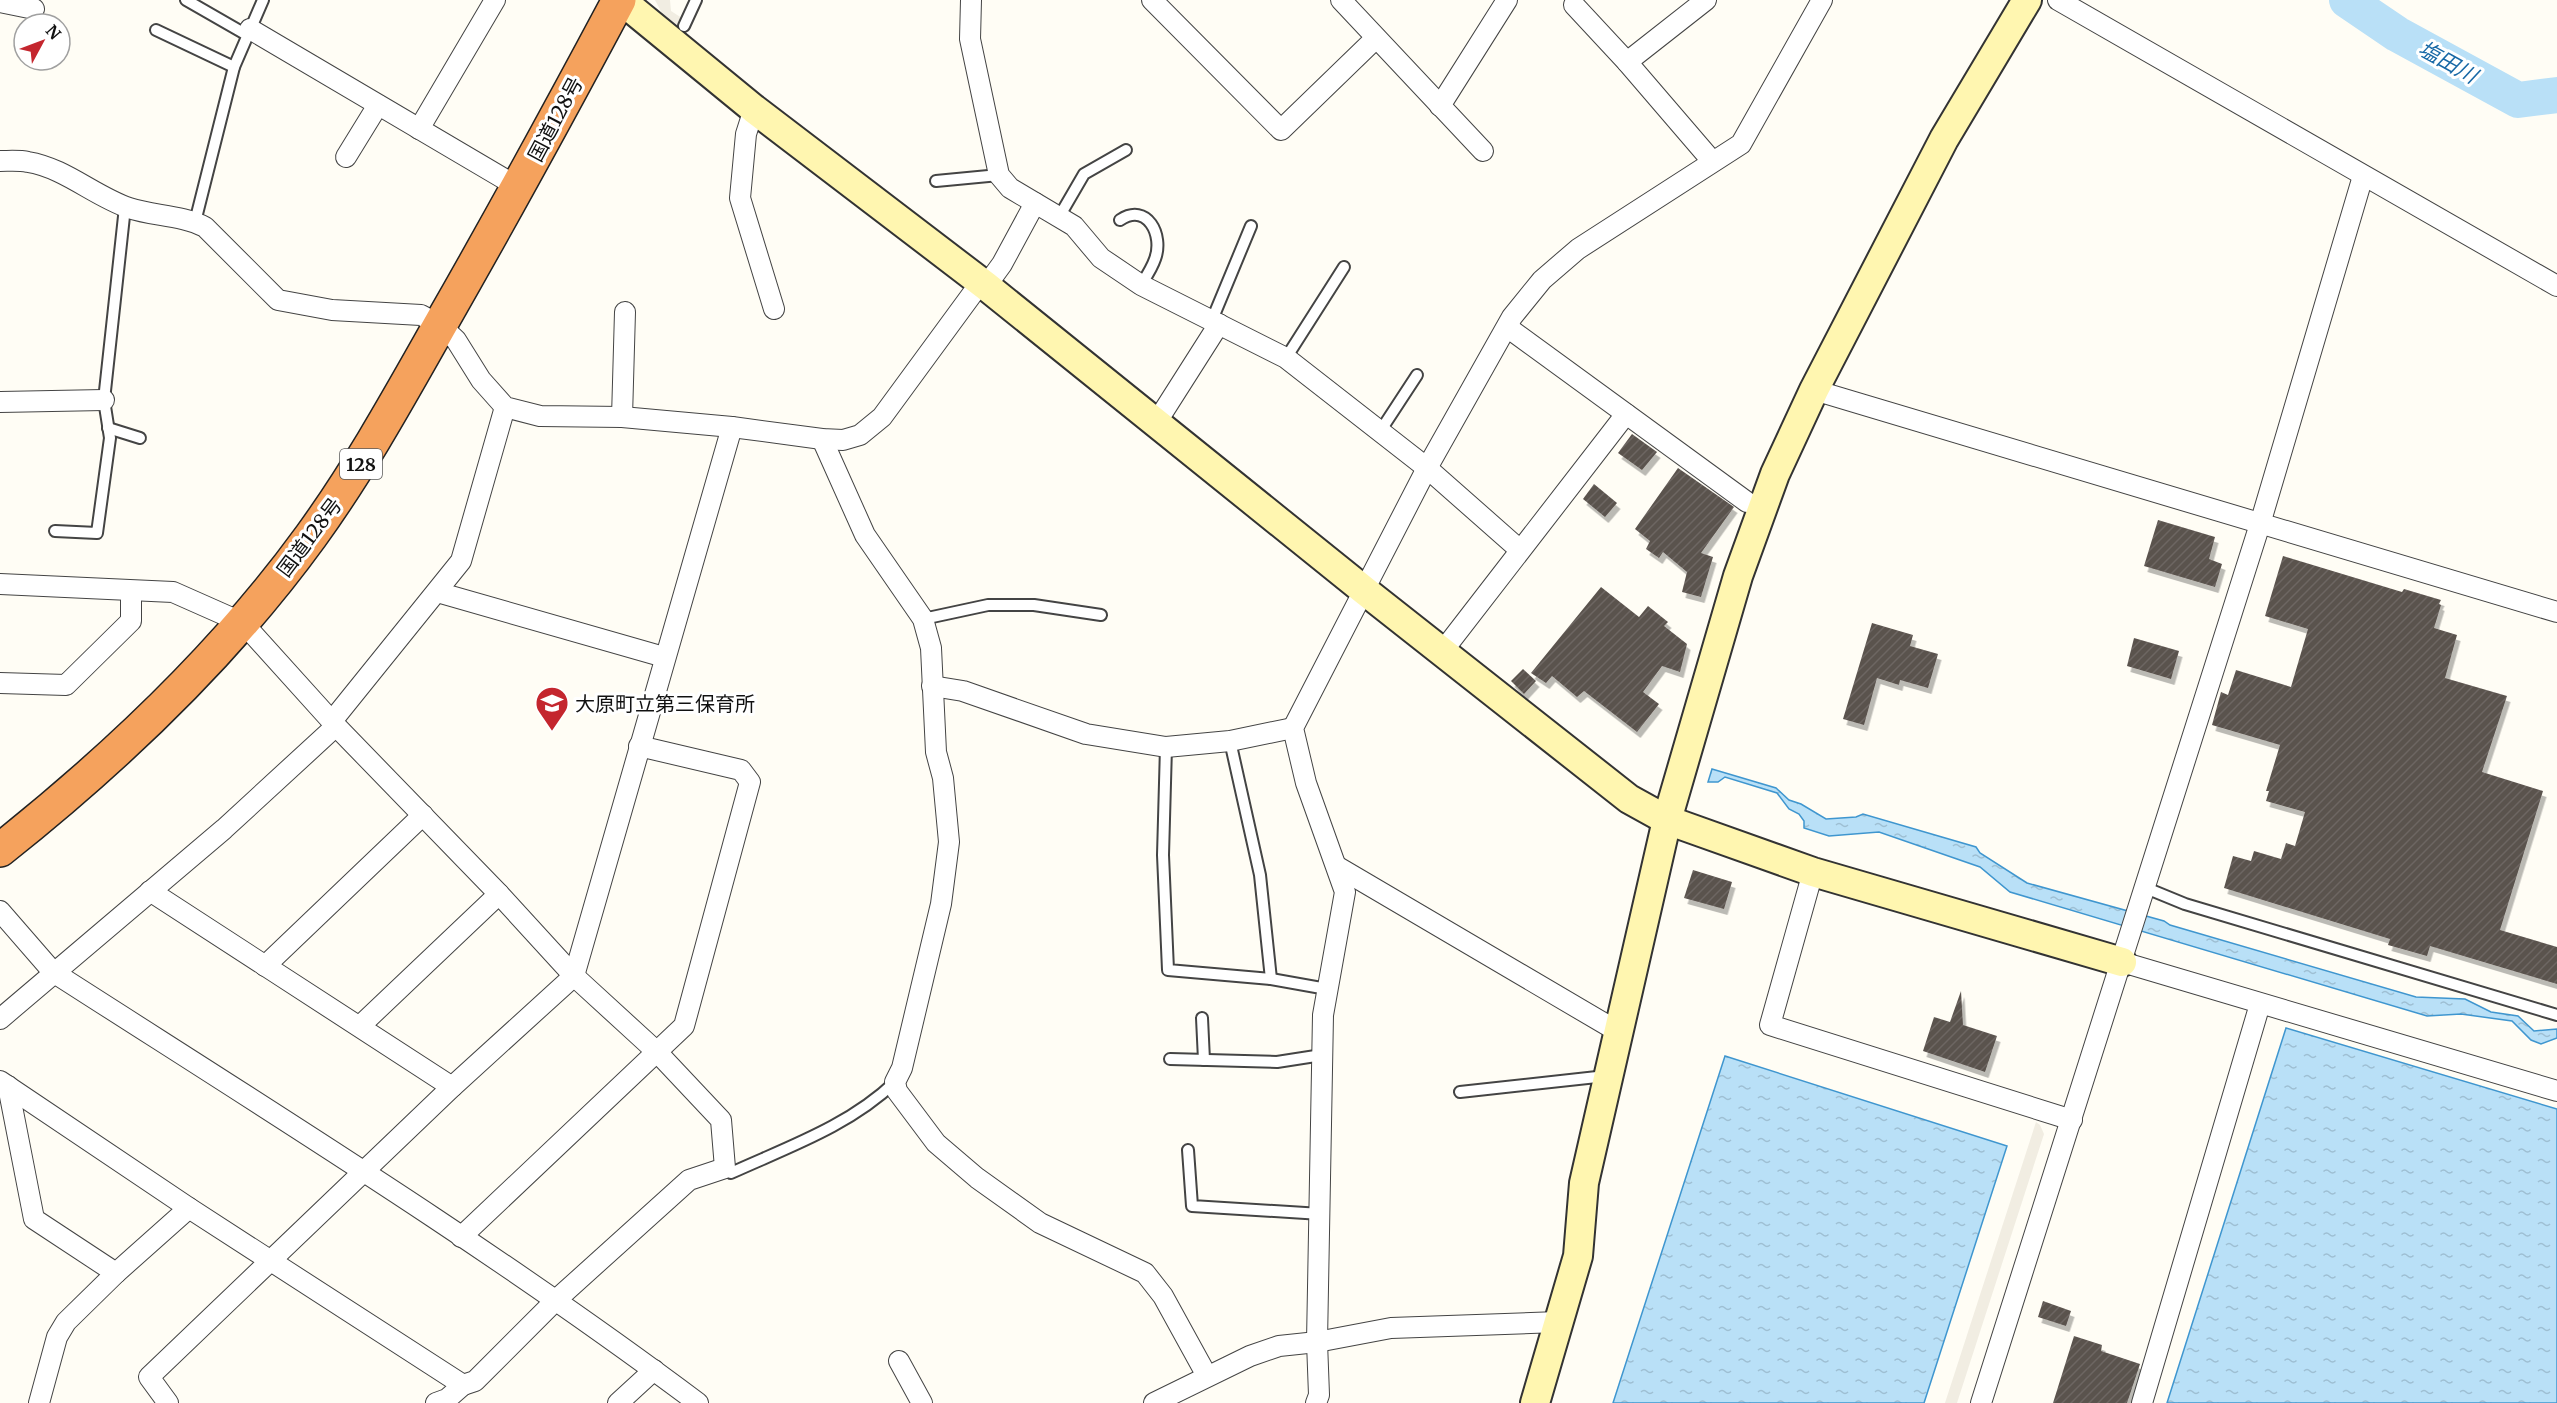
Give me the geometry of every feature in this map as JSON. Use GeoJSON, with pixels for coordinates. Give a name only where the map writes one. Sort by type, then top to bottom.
{"type":"FeatureCollection","features":[{"type":"Feature","properties":{"kind":"highway","name":"国道128号"},"geometry":{"type":"LineString","coordinates":[[0,850],[105,762],[176,695],[243,623],[309,539],[347,485],[440,325],[620,0]]}},
{"type":"Feature","properties":{"kind":"street"},"geometry":{"type":"LineString","coordinates":[[419,129],[495,0]]}},
{"type":"Feature","properties":{"kind":"street"},"geometry":{"type":"LineString","coordinates":[[620,0],[754,109],[984,284],[1365,591],[1629,799],[1667,820],[1813,872],[2557,1091]]}},
{"type":"Feature","properties":{"kind":"street"},"geometry":{"type":"LineString","coordinates":[[971,0],[970,39],[999,175],[1010,188],[1074,226],[1101,258],[1141,285],[1286,358],[1381,430],[1520,550]]}},
{"type":"Feature","properties":{"kind":"street"},"geometry":{"type":"LineString","coordinates":[[1152,0],[1281,130],[1376,38]]}},
{"type":"Feature","properties":{"kind":"street"},"geometry":{"type":"LineString","coordinates":[[1341,0],[1483,151]]}},
{"type":"Feature","properties":{"kind":"street"},"geometry":{"type":"LineString","coordinates":[[1440,106],[1507,0]]}},
{"type":"Feature","properties":{"kind":"street"},"geometry":{"type":"LineString","coordinates":[[1627,62],[1706,0]]}},
{"type":"Feature","properties":{"kind":"street"},"geometry":{"type":"LineString","coordinates":[[1316,1403],[1319,1395],[1317,1342],[1323,1015],[1345,892],[1338,867],[1306,783],[1293,728],[1427,468],[1507,327],[1542,280],[1578,249],[1741,144],[1822,0]]}},
{"type":"Feature","properties":{"kind":"street"},"geometry":{"type":"LineString","coordinates":[[1535,1403],[1578,1256],[1584,1183],[1667,820],[1738,576],[1775,474],[1814,390],[1944,139],[2027,0]]}},
{"type":"Feature","properties":{"kind":"street"},"geometry":{"type":"LineString","coordinates":[[2058,0],[2557,286]]}},
{"type":"Feature","properties":{"kind":"street"},"geometry":{"type":"LineString","coordinates":[[0,2],[34,9]]}},
{"type":"Feature","properties":{"kind":"street"},"geometry":{"type":"LineString","coordinates":[[1572,2],[1712,161]]}},
{"type":"Feature","properties":{"kind":"street"},"geometry":{"type":"LineString","coordinates":[[248,32],[518,187]]}},
{"type":"Feature","properties":{"kind":"street"},"geometry":{"type":"LineString","coordinates":[[346,157],[378,105]]}},
{"type":"Feature","properties":{"kind":"street"},"geometry":{"type":"LineString","coordinates":[[754,109],[746,134],[740,198],[774,309]]}},
{"type":"Feature","properties":{"kind":"street"},"geometry":{"type":"LineString","coordinates":[[0,161],[27,161],[48,168],[125,207],[195,222],[205,227],[278,300],[332,310],[421,315],[440,325],[456,340],[481,380],[505,407],[540,416],[622,417],[843,440],[860,435],[882,417],[984,284],[1002,264],[1035,202]]}},
{"type":"Feature","properties":{"kind":"street"},"geometry":{"type":"LineString","coordinates":[[1980,1403],[2260,524],[2363,176]]}},
{"type":"Feature","properties":{"kind":"street"},"geometry":{"type":"LineString","coordinates":[[622,417],[625,312]]}},
{"type":"Feature","properties":{"kind":"street"},"geometry":{"type":"LineString","coordinates":[[1156,423],[1216,322]]}},
{"type":"Feature","properties":{"kind":"street"},"geometry":{"type":"LineString","coordinates":[[1507,327],[1747,502]]}},
{"type":"Feature","properties":{"kind":"street"},"geometry":{"type":"LineString","coordinates":[[1814,390],[2557,612]]}},
{"type":"Feature","properties":{"kind":"street"},"geometry":{"type":"LineString","coordinates":[[0,402],[104,400]]}},
{"type":"Feature","properties":{"kind":"street"},"geometry":{"type":"LineString","coordinates":[[0,1019],[224,830],[334,724],[461,561],[505,407]]}},
{"type":"Feature","properties":{"kind":"street"},"geometry":{"type":"LineString","coordinates":[[1442,652],[1626,414]]}},
{"type":"Feature","properties":{"kind":"street"},"geometry":{"type":"LineString","coordinates":[[168,1403],[149,1377],[272,1262],[452,1087],[574,976],[732,427]]}},
{"type":"Feature","properties":{"kind":"street"},"geometry":{"type":"LineString","coordinates":[[822,439],[865,535],[923,619],[931,648],[936,752],[943,778],[949,842],[941,904],[902,1068],[895,1082],[897,1091],[936,1143],[976,1178],[1040,1223],[1145,1273],[1163,1296],[1207,1376]]}},
{"type":"Feature","properties":{"kind":"street"},"geometry":{"type":"LineString","coordinates":[[0,584],[173,592],[243,623],[334,724],[500,894],[574,976],[657,1052],[721,1120],[725,1168],[689,1180],[556,1300],[475,1381],[463,1385],[447,1399],[436,1403]]}},
{"type":"Feature","properties":{"kind":"street"},"geometry":{"type":"LineString","coordinates":[[0,683],[66,685],[131,621],[131,591]]}},
{"type":"Feature","properties":{"kind":"street"},"geometry":{"type":"LineString","coordinates":[[437,592],[664,657]]}},
{"type":"Feature","properties":{"kind":"street"},"geometry":{"type":"LineString","coordinates":[[932,686],[963,691],[1086,734],[1166,747],[1230,741],[1293,728]]}},
{"type":"Feature","properties":{"kind":"street"},"geometry":{"type":"LineString","coordinates":[[461,1237],[684,1026],[750,782],[741,770],[639,746]]}},
{"type":"Feature","properties":{"kind":"street"},"geometry":{"type":"LineString","coordinates":[[265,966],[423,815]]}},
{"type":"Feature","properties":{"kind":"street"},"geometry":{"type":"LineString","coordinates":[[1338,867],[1617,1031]]}},
{"type":"Feature","properties":{"kind":"street"},"geometry":{"type":"LineString","coordinates":[[1813,872],[1770,1025],[2072,1120]]}},
{"type":"Feature","properties":{"kind":"street"},"geometry":{"type":"LineString","coordinates":[[150,891],[452,1087]]}},
{"type":"Feature","properties":{"kind":"street"},"geometry":{"type":"LineString","coordinates":[[360,1026],[500,894]]}},
{"type":"Feature","properties":{"kind":"street"},"geometry":{"type":"LineString","coordinates":[[0,911],[53,972],[364,1172],[556,1300],[698,1403]]}},
{"type":"Feature","properties":{"kind":"street"},"geometry":{"type":"LineString","coordinates":[[2142,1403],[2260,1004]]}},
{"type":"Feature","properties":{"kind":"street"},"geometry":{"type":"LineString","coordinates":[[4,1084],[189,1208],[463,1385]]}},
{"type":"Feature","properties":{"kind":"street"},"geometry":{"type":"LineString","coordinates":[[4,1084],[34,1219],[116,1273]]}},
{"type":"Feature","properties":{"kind":"street"},"geometry":{"type":"LineString","coordinates":[[39,1403],[57,1338],[66,1322],[116,1273],[189,1208]]}},
{"type":"Feature","properties":{"kind":"street"},"geometry":{"type":"LineString","coordinates":[[1154,1403],[1207,1376],[1279,1346],[1317,1342],[1391,1328],[1558,1322]]}},
{"type":"Feature","properties":{"kind":"street"},"geometry":{"type":"LineString","coordinates":[[899,1361],[922,1403]]}},
{"type":"Feature","properties":{"kind":"street"},"geometry":{"type":"LineString","coordinates":[[618,1403],[654,1370]]}},
{"type":"Feature","properties":{"kind":"lane"},"geometry":{"type":"LineString","coordinates":[[186,0],[248,32]]}},
{"type":"Feature","properties":{"kind":"lane"},"geometry":{"type":"LineString","coordinates":[[195,222],[234,68],[263,0]]}},
{"type":"Feature","properties":{"kind":"lane"},"geometry":{"type":"LineString","coordinates":[[684,26],[696,0]]}},
{"type":"Feature","properties":{"kind":"lane"},"geometry":{"type":"LineString","coordinates":[[156,30],[234,68]]}},
{"type":"Feature","properties":{"kind":"lane"},"geometry":{"type":"LineString","coordinates":[[1059,217],[1084,174],[1126,150]]}},
{"type":"Feature","properties":{"kind":"lane"},"geometry":{"type":"LineString","coordinates":[[936,181],[999,175]]}},
{"type":"Feature","properties":{"kind":"lane"},"geometry":{"type":"LineString","coordinates":[[55,531],[97,533],[110,438],[104,400],[125,207]]}},
{"type":"Feature","properties":{"kind":"lane"},"geometry":{"type":"LineString","coordinates":[[1120,220],[1129,214],[1141,215],[1152,224],[1157,241],[1156,258],[1141,285]]}},
{"type":"Feature","properties":{"kind":"lane"},"geometry":{"type":"LineString","coordinates":[[1216,322],[1251,226]]}},
{"type":"Feature","properties":{"kind":"lane"},"geometry":{"type":"LineString","coordinates":[[1286,358],[1344,267]]}},
{"type":"Feature","properties":{"kind":"lane"},"geometry":{"type":"LineString","coordinates":[[1381,430],[1417,375]]}},
{"type":"Feature","properties":{"kind":"lane"},"geometry":{"type":"LineString","coordinates":[[108,428],[140,438]]}},
{"type":"Feature","properties":{"kind":"lane"},"geometry":{"type":"LineString","coordinates":[[923,619],[987,605],[1034,605],[1101,615]]}},
{"type":"Feature","properties":{"kind":"lane"},"geometry":{"type":"LineString","coordinates":[[1230,741],[1260,875],[1271,979]]}},
{"type":"Feature","properties":{"kind":"lane"},"geometry":{"type":"LineString","coordinates":[[1166,747],[1163,855],[1168,970],[1271,979],[1327,989]]}},
{"type":"Feature","properties":{"kind":"lane"},"geometry":{"type":"LineString","coordinates":[[2145,890],[2557,1016]]}},
{"type":"Feature","properties":{"kind":"lane"},"geometry":{"type":"LineString","coordinates":[[1202,1017],[1204,1060]]}},
{"type":"Feature","properties":{"kind":"lane"},"geometry":{"type":"LineString","coordinates":[[1170,1059],[1277,1062],[1322,1055]]}},
{"type":"Feature","properties":{"kind":"lane"},"geometry":{"type":"LineString","coordinates":[[1460,1092],[1607,1076]]}},
{"type":"Feature","properties":{"kind":"lane"},"geometry":{"type":"LineString","coordinates":[[725,1168],[731,1173],[836,1126],[875,1101],[895,1082]]}},
{"type":"Feature","properties":{"kind":"lane"},"geometry":{"type":"LineString","coordinates":[[1188,1150],[1192,1206],[1321,1214]]}},
{"type":"Feature","properties":{"kind":"shaded area"},"geometry":{"type":"Polygon","coordinates":[[[655,0],[670,0],[671,11],[688,22],[683,32],[664,17],[655,0]]]}},
{"type":"Feature","properties":{"kind":"shaded area"},"geometry":{"type":"Polygon","coordinates":[[[2036,1122],[2044,1134],[1957,1403],[1945,1403],[2036,1122]]]}},
{"type":"Feature","properties":{"kind":"water"},"geometry":{"type":"Polygon","coordinates":[[[1712,769],[1776,788],[1789,800],[1801,804],[1826,819],[1856,817],[1863,814],[1976,847],[1980,853],[2027,883],[2164,921],[2170,925],[2416,997],[2465,999],[2491,1012],[2518,1016],[2534,1031],[2557,1029],[2557,1038],[2541,1044],[2531,1040],[2512,1021],[2461,1014],[2427,1016],[2010,892],[1980,867],[1879,832],[1829,836],[1804,828],[1804,821],[1799,814],[1789,809],[1777,793],[1725,777],[1718,782],[1708,782],[1712,769]]]}},
{"type":"Feature","properties":{"kind":"water"},"geometry":{"type":"Polygon","coordinates":[[[2286,1028],[2557,1109],[2557,1403],[2167,1403],[2286,1028]]]}},
{"type":"Feature","properties":{"kind":"water"},"geometry":{"type":"Polygon","coordinates":[[[1725,1056],[2007,1146],[1924,1403],[1613,1403],[1725,1056]]]}},
{"type":"Feature","properties":{"kind":"building"},"geometry":{"type":"Polygon","coordinates":[[[1632,434],[1657,452],[1642,470],[1618,453],[1632,434]]]}},
{"type":"Feature","properties":{"kind":"building"},"geometry":{"type":"Polygon","coordinates":[[[1678,468],[1734,507],[1701,553],[1713,557],[1701,597],[1682,592],[1687,572],[1663,552],[1659,558],[1646,549],[1650,541],[1635,529],[1678,468]]]}},
{"type":"Feature","properties":{"kind":"building"},"geometry":{"type":"Polygon","coordinates":[[[1594,484],[1617,503],[1605,517],[1583,499],[1594,484]]]}},
{"type":"Feature","properties":{"kind":"building"},"geometry":{"type":"Polygon","coordinates":[[[2158,520],[2215,537],[2209,559],[2222,564],[2215,587],[2144,566],[2158,520]]]}},
{"type":"Feature","properties":{"kind":"building"},"geometry":{"type":"Polygon","coordinates":[[[2283,556],[2402,592],[2404,589],[2441,600],[2434,628],[2457,635],[2445,678],[2507,696],[2482,772],[2543,791],[2500,930],[2557,947],[2557,984],[2430,946],[2427,956],[2388,945],[2390,939],[2224,888],[2233,856],[2251,861],[2254,851],[2281,859],[2286,843],[2295,846],[2305,812],[2266,801],[2269,791],[2266,791],[2280,745],[2212,725],[2221,692],[2228,695],[2236,670],[2291,687],[2308,629],[2265,616],[2283,556]]]}},
{"type":"Feature","properties":{"kind":"building"},"geometry":{"type":"Polygon","coordinates":[[[1601,587],[1639,617],[1648,606],[1668,622],[1664,626],[1687,644],[1680,672],[1662,666],[1643,692],[1659,704],[1637,732],[1584,691],[1577,697],[1552,676],[1546,683],[1531,673],[1601,587]]]}},
{"type":"Feature","properties":{"kind":"building"},"geometry":{"type":"Polygon","coordinates":[[[1872,623],[1913,635],[1910,646],[1938,654],[1928,688],[1900,680],[1899,685],[1877,678],[1864,725],[1843,719],[1872,623]]]}},
{"type":"Feature","properties":{"kind":"building"},"geometry":{"type":"Polygon","coordinates":[[[2134,638],[2179,651],[2171,679],[2127,666],[2134,638]]]}},
{"type":"Feature","properties":{"kind":"building"},"geometry":{"type":"Polygon","coordinates":[[[1523,669],[1536,681],[1524,694],[1511,681],[1523,669]]]}},
{"type":"Feature","properties":{"kind":"building"},"geometry":{"type":"Polygon","coordinates":[[[1693,870],[1732,882],[1724,909],[1684,898],[1693,870]]]}},
{"type":"Feature","properties":{"kind":"building"},"geometry":{"type":"Polygon","coordinates":[[[1961,991],[1963,1025],[1997,1036],[1985,1072],[1923,1051],[1934,1017],[1950,1022],[1961,991]]]}},
{"type":"Feature","properties":{"kind":"building"},"geometry":{"type":"Polygon","coordinates":[[[2043,1301],[2071,1311],[2066,1326],[2038,1317],[2043,1301]]]}},
{"type":"Feature","properties":{"kind":"building"},"geometry":{"type":"Polygon","coordinates":[[[2074,1336],[2102,1345],[2101,1351],[2140,1364],[2127,1403],[2053,1403],[2074,1336]]]}},
{"type":"Feature","properties":{"kind":"waterway","name":"塩田川"},"geometry":{"type":"LineString","coordinates":[[2347,0],[2397,34],[2518,100],[2557,95]]}},
{"type":"Feature","properties":{"kind":"place","name":"大原町立第三保育所"},"geometry":{"type":"Point","coordinates":[552,732]}}]}
